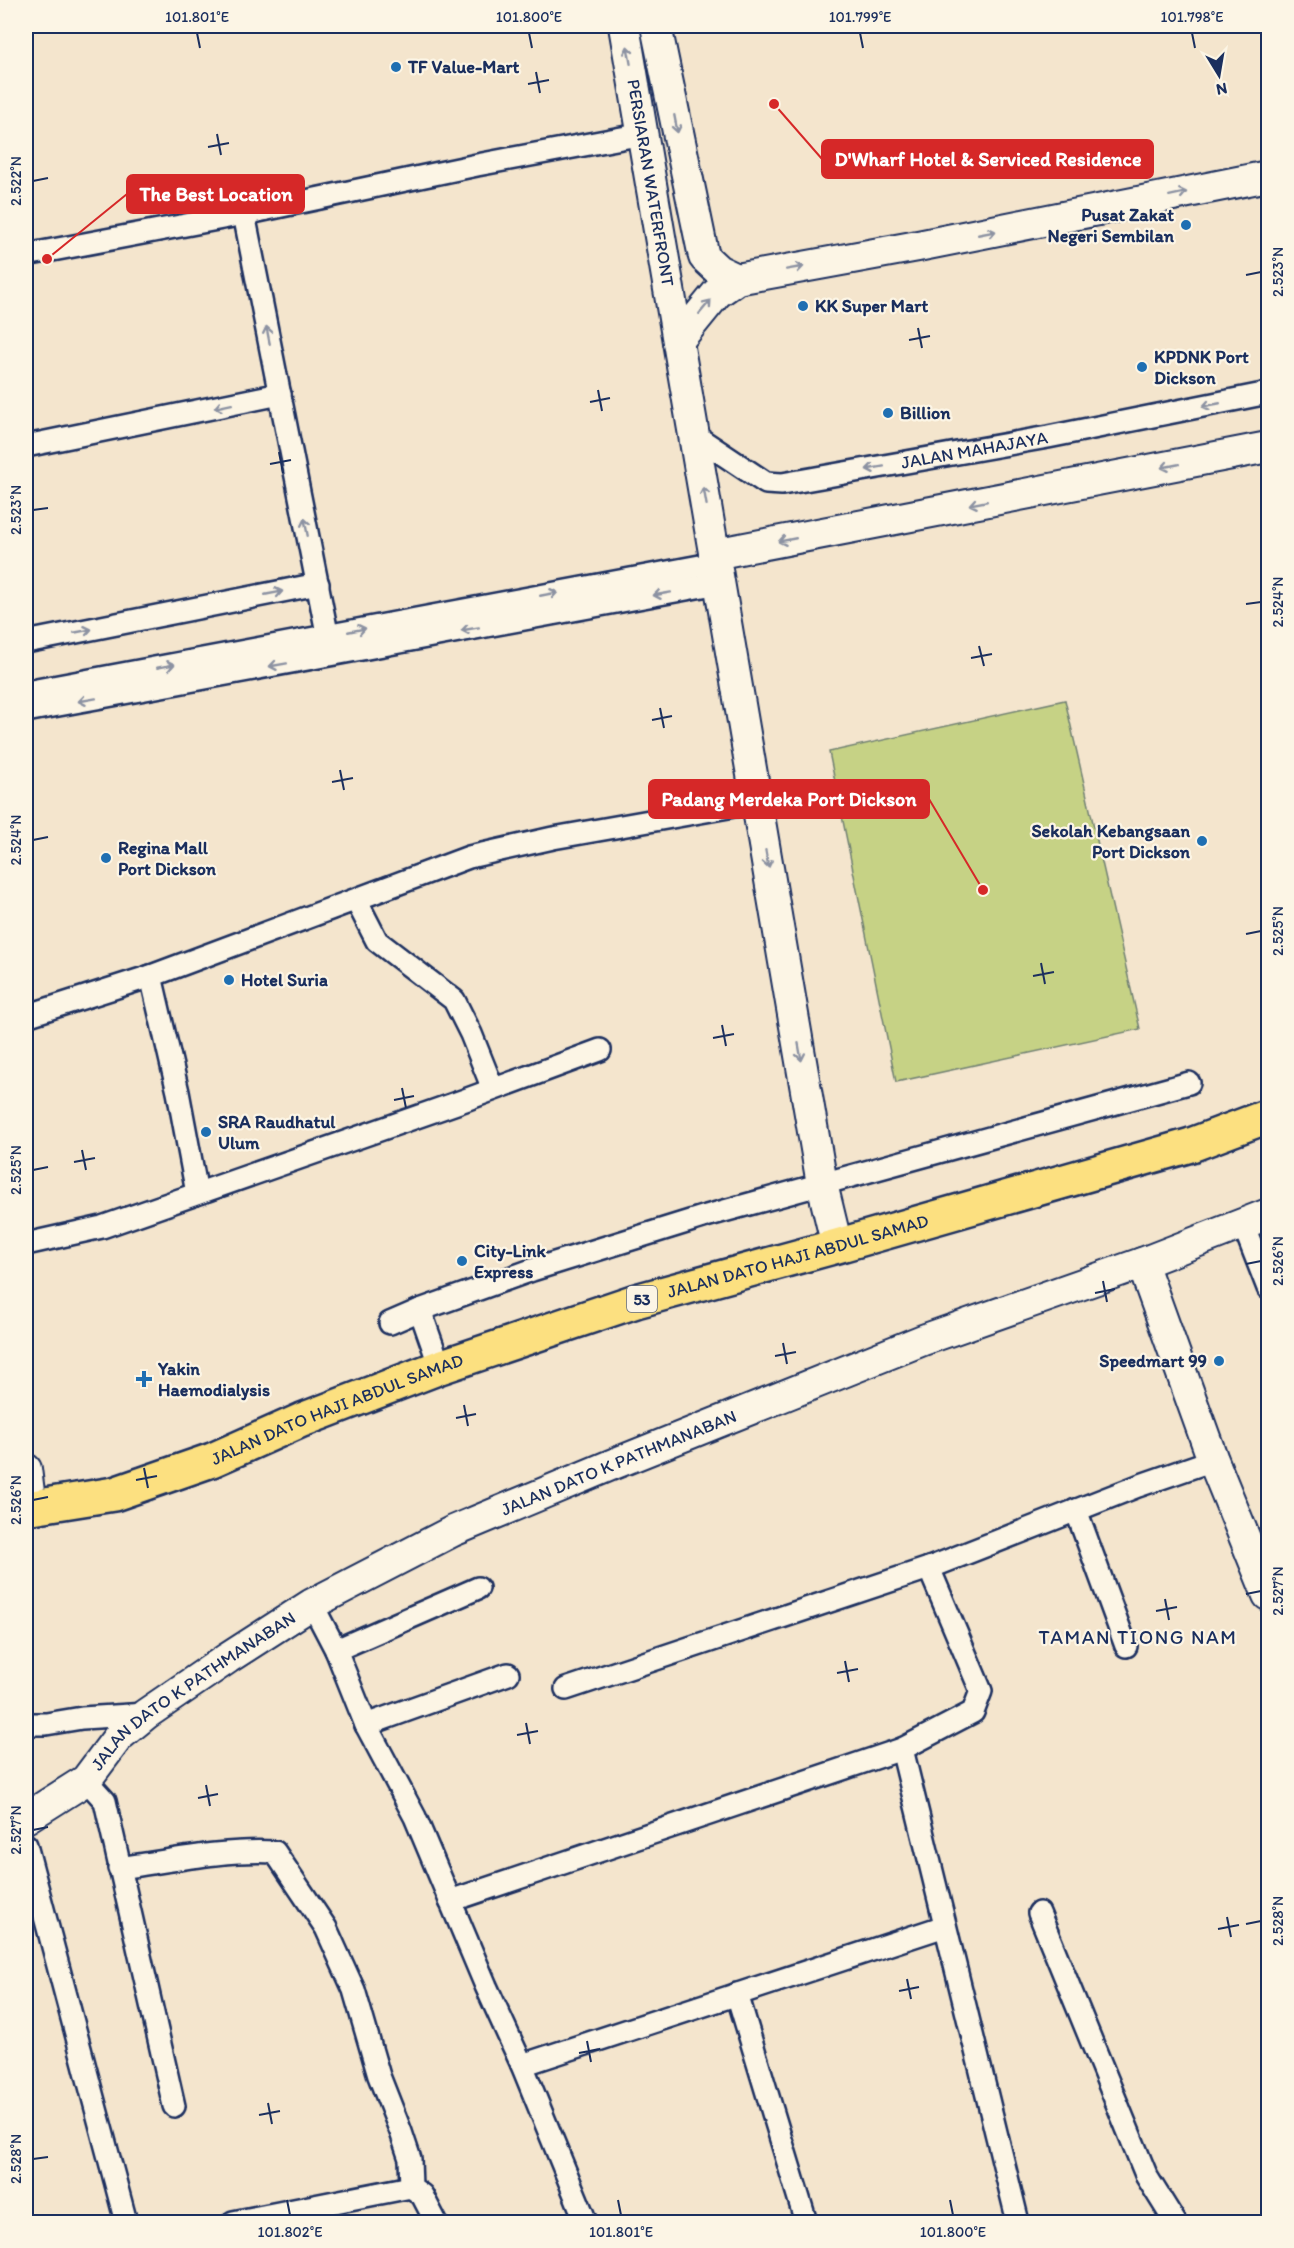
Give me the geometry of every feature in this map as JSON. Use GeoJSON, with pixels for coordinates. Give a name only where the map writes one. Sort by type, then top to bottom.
{"type":"FeatureCollection","features":[{"type":"Feature","properties":{"kind":"main road","name":"JALAN DATO HAJI ABDUL SAMAD"},"geometry":{"type":"LineString","coordinates":[[28,1508],[114,1494],[212,1460],[302,1420],[440,1367],[636,1301],[1191,1145],[1269,1116]]}},
{"type":"Feature","properties":{"kind":"street","name":"PERSIARAN WATERFRONT"},"geometry":{"type":"LineString","coordinates":[[624,26],[822,1184],[837,1246]]}},
{"type":"Feature","properties":{"kind":"street","name":"PERSIARAN WATERFRONT"},"geometry":{"type":"LineString","coordinates":[[656,26],[704,257],[718,270],[737,279]]}},
{"type":"Feature","properties":{"kind":"street"},"geometry":{"type":"LineString","coordinates":[[26,255],[643,134]]}},
{"type":"Feature","properties":{"kind":"street"},"geometry":{"type":"LineString","coordinates":[[678,341],[717,293],[737,279],[975,235],[1269,176]]}},
{"type":"Feature","properties":{"kind":"street"},"geometry":{"type":"LineString","coordinates":[[244,214],[330,645]]}},
{"type":"Feature","properties":{"kind":"street","name":"JALAN MAHAJAYA"},"geometry":{"type":"LineString","coordinates":[[694,435],[766,483],[782,484],[1048,437],[1269,393]]}},
{"type":"Feature","properties":{"kind":"street"},"geometry":{"type":"LineString","coordinates":[[26,446],[280,394]]}},
{"type":"Feature","properties":{"kind":"street"},"geometry":{"type":"LineString","coordinates":[[26,711],[330,645],[716,567],[1269,447]]}},
{"type":"Feature","properties":{"kind":"street"},"geometry":{"type":"LineString","coordinates":[[26,642],[318,584]]}},
{"type":"Feature","properties":{"kind":"street"},"geometry":{"type":"LineString","coordinates":[[26,692],[330,645]]}},
{"type":"Feature","properties":{"kind":"street"},"geometry":{"type":"LineString","coordinates":[[26,1016],[152,976],[432,870],[482,854],[553,838],[757,802]]}},
{"type":"Feature","properties":{"kind":"street"},"geometry":{"type":"LineString","coordinates":[[356,900],[377,941],[454,1000],[471,1034],[493,1089]]}},
{"type":"Feature","properties":{"kind":"street"},"geometry":{"type":"LineString","coordinates":[[152,976],[178,1092],[197,1193]]}},
{"type":"Feature","properties":{"kind":"street"},"geometry":{"type":"LineString","coordinates":[[26,1244],[102,1227],[600,1050]]}},
{"type":"Feature","properties":{"kind":"street"},"geometry":{"type":"LineString","coordinates":[[390,1323],[420,1310],[543,1267],[706,1216],[1189,1083]]}},
{"type":"Feature","properties":{"kind":"street"},"geometry":{"type":"LineString","coordinates":[[1256,1219],[1269,1288]]}},
{"type":"Feature","properties":{"kind":"street","name":"JALAN DATO K PATHMANABAN"},"geometry":{"type":"LineString","coordinates":[[26,1818],[86,1780],[119,1736],[146,1714],[312,1604],[453,1531],[924,1340],[1142,1263],[1256,1219]]}},
{"type":"Feature","properties":{"kind":"street"},"geometry":{"type":"LineString","coordinates":[[1142,1263],[1213,1460],[1262,1561],[1269,1595]]}},
{"type":"Feature","properties":{"kind":"street"},"geometry":{"type":"LineString","coordinates":[[420,1310],[440,1367]]}},
{"type":"Feature","properties":{"kind":"street"},"geometry":{"type":"LineString","coordinates":[[566,1689],[929,1568],[1076,1510],[1213,1460]]}},
{"type":"Feature","properties":{"kind":"street"},"geometry":{"type":"LineString","coordinates":[[26,1469],[28,1508]]}},
{"type":"Feature","properties":{"kind":"street"},"geometry":{"type":"LineString","coordinates":[[1076,1510],[1126,1646]]}},
{"type":"Feature","properties":{"kind":"street"},"geometry":{"type":"LineString","coordinates":[[450,1901],[902,1749],[973,1712],[981,1691],[929,1568]]}},
{"type":"Feature","properties":{"kind":"street"},"geometry":{"type":"LineString","coordinates":[[336,1650],[478,1587]]}},
{"type":"Feature","properties":{"kind":"street"},"geometry":{"type":"LineString","coordinates":[[312,1604],[336,1650],[366,1725],[414,1817],[522,2065],[586,2223]]}},
{"type":"Feature","properties":{"kind":"street"},"geometry":{"type":"LineString","coordinates":[[366,1725],[508,1674]]}},
{"type":"Feature","properties":{"kind":"street"},"geometry":{"type":"LineString","coordinates":[[26,1724],[146,1714]]}},
{"type":"Feature","properties":{"kind":"street"},"geometry":{"type":"LineString","coordinates":[[902,1749],[1018,2223]]}},
{"type":"Feature","properties":{"kind":"street"},"geometry":{"type":"LineString","coordinates":[[86,1780],[105,1802],[174,2106]]}},
{"type":"Feature","properties":{"kind":"street"},"geometry":{"type":"LineString","coordinates":[[26,1845],[126,2223]]}},
{"type":"Feature","properties":{"kind":"street"},"geometry":{"type":"LineString","coordinates":[[119,1868],[211,1854],[275,1852],[326,1928],[354,1990],[379,2076],[410,2159],[411,2187]]}},
{"type":"Feature","properties":{"kind":"street"},"geometry":{"type":"LineString","coordinates":[[1040,1913],[1147,2177],[1175,2223]]}},
{"type":"Feature","properties":{"kind":"street"},"geometry":{"type":"LineString","coordinates":[[522,2065],[945,1926]]}},
{"type":"Feature","properties":{"kind":"street"},"geometry":{"type":"LineString","coordinates":[[737,1994],[806,2223]]}},
{"type":"Feature","properties":{"kind":"street"},"geometry":{"type":"LineString","coordinates":[[233,2223],[276,2218],[411,2187],[422,2195],[436,2223]]}},
{"type":"Feature","properties":{"kind":"green space"},"geometry":{"type":"Polygon","coordinates":[[[1065,700],[1140,1029],[896,1082],[829,752],[1065,700]]]}},
{"type":"Feature","properties":{"kind":"place","name":"TF Value-Mart"},"geometry":{"type":"Point","coordinates":[396,67]}},
{"type":"Feature","properties":{"kind":"place","name":"D'Wharf Hotel & Serviced Residence"},"geometry":{"type":"Point","coordinates":[774,104]}},
{"type":"Feature","properties":{"kind":"place","name":"Pusat Zakat Negeri Sembilan"},"geometry":{"type":"Point","coordinates":[1186,225]}},
{"type":"Feature","properties":{"kind":"place","name":"The Best Location"},"geometry":{"type":"Point","coordinates":[47,259]}},
{"type":"Feature","properties":{"kind":"place","name":"KK Super Mart"},"geometry":{"type":"Point","coordinates":[803,306]}},
{"type":"Feature","properties":{"kind":"place","name":"KPDNK Port Dickson"},"geometry":{"type":"Point","coordinates":[1142,367]}},
{"type":"Feature","properties":{"kind":"place","name":"Billion"},"geometry":{"type":"Point","coordinates":[888,413]}},
{"type":"Feature","properties":{"kind":"place","name":"Sekolah Kebangsaan Port Dickson"},"geometry":{"type":"Point","coordinates":[1202,841]}},
{"type":"Feature","properties":{"kind":"place","name":"Regina Mall Port Dickson"},"geometry":{"type":"Point","coordinates":[106,858]}},
{"type":"Feature","properties":{"kind":"place","name":"Padang Merdeka Port Dickson"},"geometry":{"type":"Point","coordinates":[983,890]}},
{"type":"Feature","properties":{"kind":"place","name":"Hotel Suria"},"geometry":{"type":"Point","coordinates":[229,980]}},
{"type":"Feature","properties":{"kind":"place","name":"SRA Raudhatul Ulum"},"geometry":{"type":"Point","coordinates":[206,1132]}},
{"type":"Feature","properties":{"kind":"place","name":"City-Link Express"},"geometry":{"type":"Point","coordinates":[462,1261]}},
{"type":"Feature","properties":{"kind":"place","name":"Speedmart 99"},"geometry":{"type":"Point","coordinates":[1219,1361]}},
{"type":"Feature","properties":{"kind":"place","name":"Yakin Haemodialysis"},"geometry":{"type":"Point","coordinates":[144,1379]}},
{"type":"Feature","properties":{"kind":"district","name":"TAMAN TIONG NAM"},"geometry":{"type":"Point","coordinates":[1138,1637]}}]}
